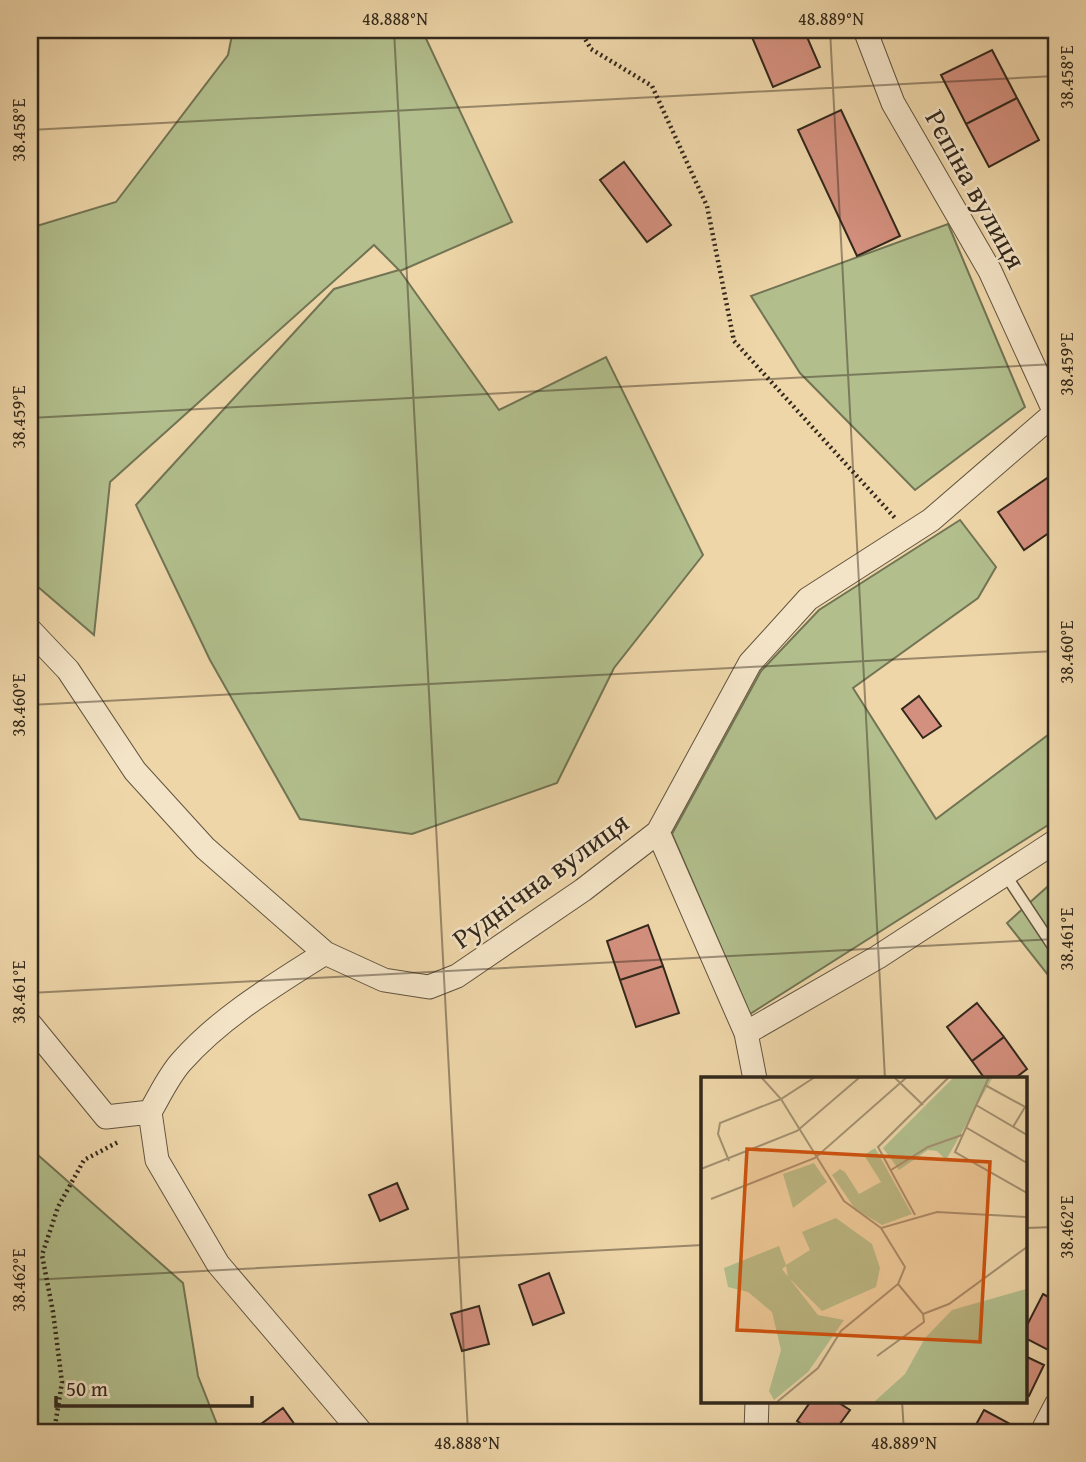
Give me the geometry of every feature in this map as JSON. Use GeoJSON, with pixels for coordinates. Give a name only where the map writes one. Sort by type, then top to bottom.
{"type":"FeatureCollection","features":[{"type":"Feature","properties":{"kind":"street","name":"Рєпіна вулиця"},"geometry":{"type":"LineString","coordinates":[[865,30],[893,103],[990,271],[1056,413]]}},
{"type":"Feature","properties":{"kind":"street"},"geometry":{"type":"LineString","coordinates":[[658,832],[750,663],[808,600],[931,520],[1056,413]]}},
{"type":"Feature","properties":{"kind":"street","name":"Руднічна вулиця"},"geometry":{"type":"LineString","coordinates":[[30,630],[68,670],[135,771],[205,848],[325,953],[384,980],[429,987],[457,976],[583,890],[658,832],[746,1032],[755,1077]]}},
{"type":"Feature","properties":{"kind":"street"},"geometry":{"type":"LineString","coordinates":[[746,1032],[878,957],[1056,841]]}},
{"type":"Feature","properties":{"kind":"street"},"geometry":{"type":"LineString","coordinates":[[325,953],[244,1004],[181,1062],[150,1112],[157,1160],[218,1264],[361,1432]]}},
{"type":"Feature","properties":{"kind":"street"},"geometry":{"type":"LineString","coordinates":[[30,1024],[106,1117],[150,1112]]}},
{"type":"Feature","properties":{"kind":"street"},"geometry":{"type":"LineString","coordinates":[[756,1432],[757,1402]]}},
{"type":"Feature","properties":{"kind":"street"},"geometry":{"type":"LineString","coordinates":[[1042,1432],[1056,1405]]}},
{"type":"Feature","properties":{"kind":"lane"},"geometry":{"type":"LineString","coordinates":[[1005,874],[1056,951]]}},
{"type":"Feature","properties":{"kind":"path"},"geometry":{"type":"LineString","coordinates":[[580,30],[591,49],[652,86],[707,206],[734,341],[910,534]]}},
{"type":"Feature","properties":{"kind":"path"},"geometry":{"type":"LineString","coordinates":[[54,1432],[62,1382],[42,1255],[58,1207],[84,1160],[132,1134],[150,1112]]}},
{"type":"Feature","properties":{"kind":"green space"},"geometry":{"type":"Polygon","coordinates":[[[233,30],[422,30],[512,222],[400,271],[499,410],[606,357],[703,555],[614,668],[557,783],[412,834],[300,819],[210,660],[136,505],[334,289],[399,270],[374,245],[110,482],[94,635],[30,580],[30,228],[116,202],[228,55],[233,30]]]}},
{"type":"Feature","properties":{"kind":"green space"},"geometry":{"type":"Polygon","coordinates":[[[948,224],[1025,407],[915,490],[800,373],[751,296],[948,224]]]}},
{"type":"Feature","properties":{"kind":"green space"},"geometry":{"type":"Polygon","coordinates":[[[960,520],[996,567],[978,598],[853,688],[936,819],[1056,729],[1056,820],[750,1014],[672,834],[761,671],[819,610],[960,520]]]}},
{"type":"Feature","properties":{"kind":"green space"},"geometry":{"type":"Polygon","coordinates":[[[1056,879],[1056,985],[1007,923],[1056,879]]]}},
{"type":"Feature","properties":{"kind":"green space"},"geometry":{"type":"Polygon","coordinates":[[[30,1148],[183,1283],[198,1376],[220,1432],[30,1432],[30,1148]]]}},
{"type":"Feature","properties":{"kind":"building"},"geometry":{"type":"Polygon","coordinates":[[[749,30],[804,30],[820,67],[773,87],[749,30]]]}},
{"type":"Feature","properties":{"kind":"building"},"geometry":{"type":"Polygon","coordinates":[[[992,50],[1017,98],[966,124],[941,75],[992,50]]]}},
{"type":"Feature","properties":{"kind":"building"},"geometry":{"type":"Polygon","coordinates":[[[1017,98],[1039,140],[989,167],[966,124],[1017,98]]]}},
{"type":"Feature","properties":{"kind":"building"},"geometry":{"type":"Polygon","coordinates":[[[841,110],[900,236],[857,256],[798,130],[841,110]]]}},
{"type":"Feature","properties":{"kind":"building"},"geometry":{"type":"Polygon","coordinates":[[[624,162],[671,225],[647,242],[600,180],[624,162]]]}},
{"type":"Feature","properties":{"kind":"building"},"geometry":{"type":"Polygon","coordinates":[[[1056,472],[1056,528],[1024,550],[998,512],[1056,472]]]}},
{"type":"Feature","properties":{"kind":"building"},"geometry":{"type":"Polygon","coordinates":[[[919,696],[941,726],[923,738],[902,709],[919,696]]]}},
{"type":"Feature","properties":{"kind":"building"},"geometry":{"type":"Polygon","coordinates":[[[648,925],[663,966],[620,980],[607,941],[648,925]]]}},
{"type":"Feature","properties":{"kind":"building"},"geometry":{"type":"Polygon","coordinates":[[[663,966],[679,1013],[636,1027],[620,980],[663,966]]]}},
{"type":"Feature","properties":{"kind":"building"},"geometry":{"type":"Polygon","coordinates":[[[977,1003],[1004,1037],[972,1061],[947,1027],[977,1003]]]}},
{"type":"Feature","properties":{"kind":"building"},"geometry":{"type":"Polygon","coordinates":[[[1004,1037],[1027,1069],[1017,1077],[984,1077],[972,1061],[1004,1037]]]}},
{"type":"Feature","properties":{"kind":"building"},"geometry":{"type":"Polygon","coordinates":[[[397,1183],[408,1209],[380,1221],[369,1195],[397,1183]]]}},
{"type":"Feature","properties":{"kind":"building"},"geometry":{"type":"Polygon","coordinates":[[[549,1273],[564,1313],[533,1325],[519,1285],[549,1273]]]}},
{"type":"Feature","properties":{"kind":"building"},"geometry":{"type":"Polygon","coordinates":[[[1043,1294],[1056,1301],[1056,1344],[1052,1352],[1026,1339],[1026,1327],[1043,1294]]]}},
{"type":"Feature","properties":{"kind":"building"},"geometry":{"type":"Polygon","coordinates":[[[479,1306],[489,1344],[462,1351],[451,1314],[479,1306]]]}},
{"type":"Feature","properties":{"kind":"building"},"geometry":{"type":"Polygon","coordinates":[[[1026,1356],[1044,1365],[1029,1396],[1026,1394],[1026,1356]]]}},
{"type":"Feature","properties":{"kind":"building"},"geometry":{"type":"Polygon","coordinates":[[[810,1402],[838,1402],[850,1410],[834,1432],[813,1432],[797,1421],[810,1402]]]}},
{"type":"Feature","properties":{"kind":"building"},"geometry":{"type":"Polygon","coordinates":[[[283,1408],[300,1432],[267,1432],[261,1424],[283,1408]]]}},
{"type":"Feature","properties":{"kind":"building"},"geometry":{"type":"Polygon","coordinates":[[[984,1410],[1014,1426],[1010,1432],[972,1432],[984,1410]]]}}]}
